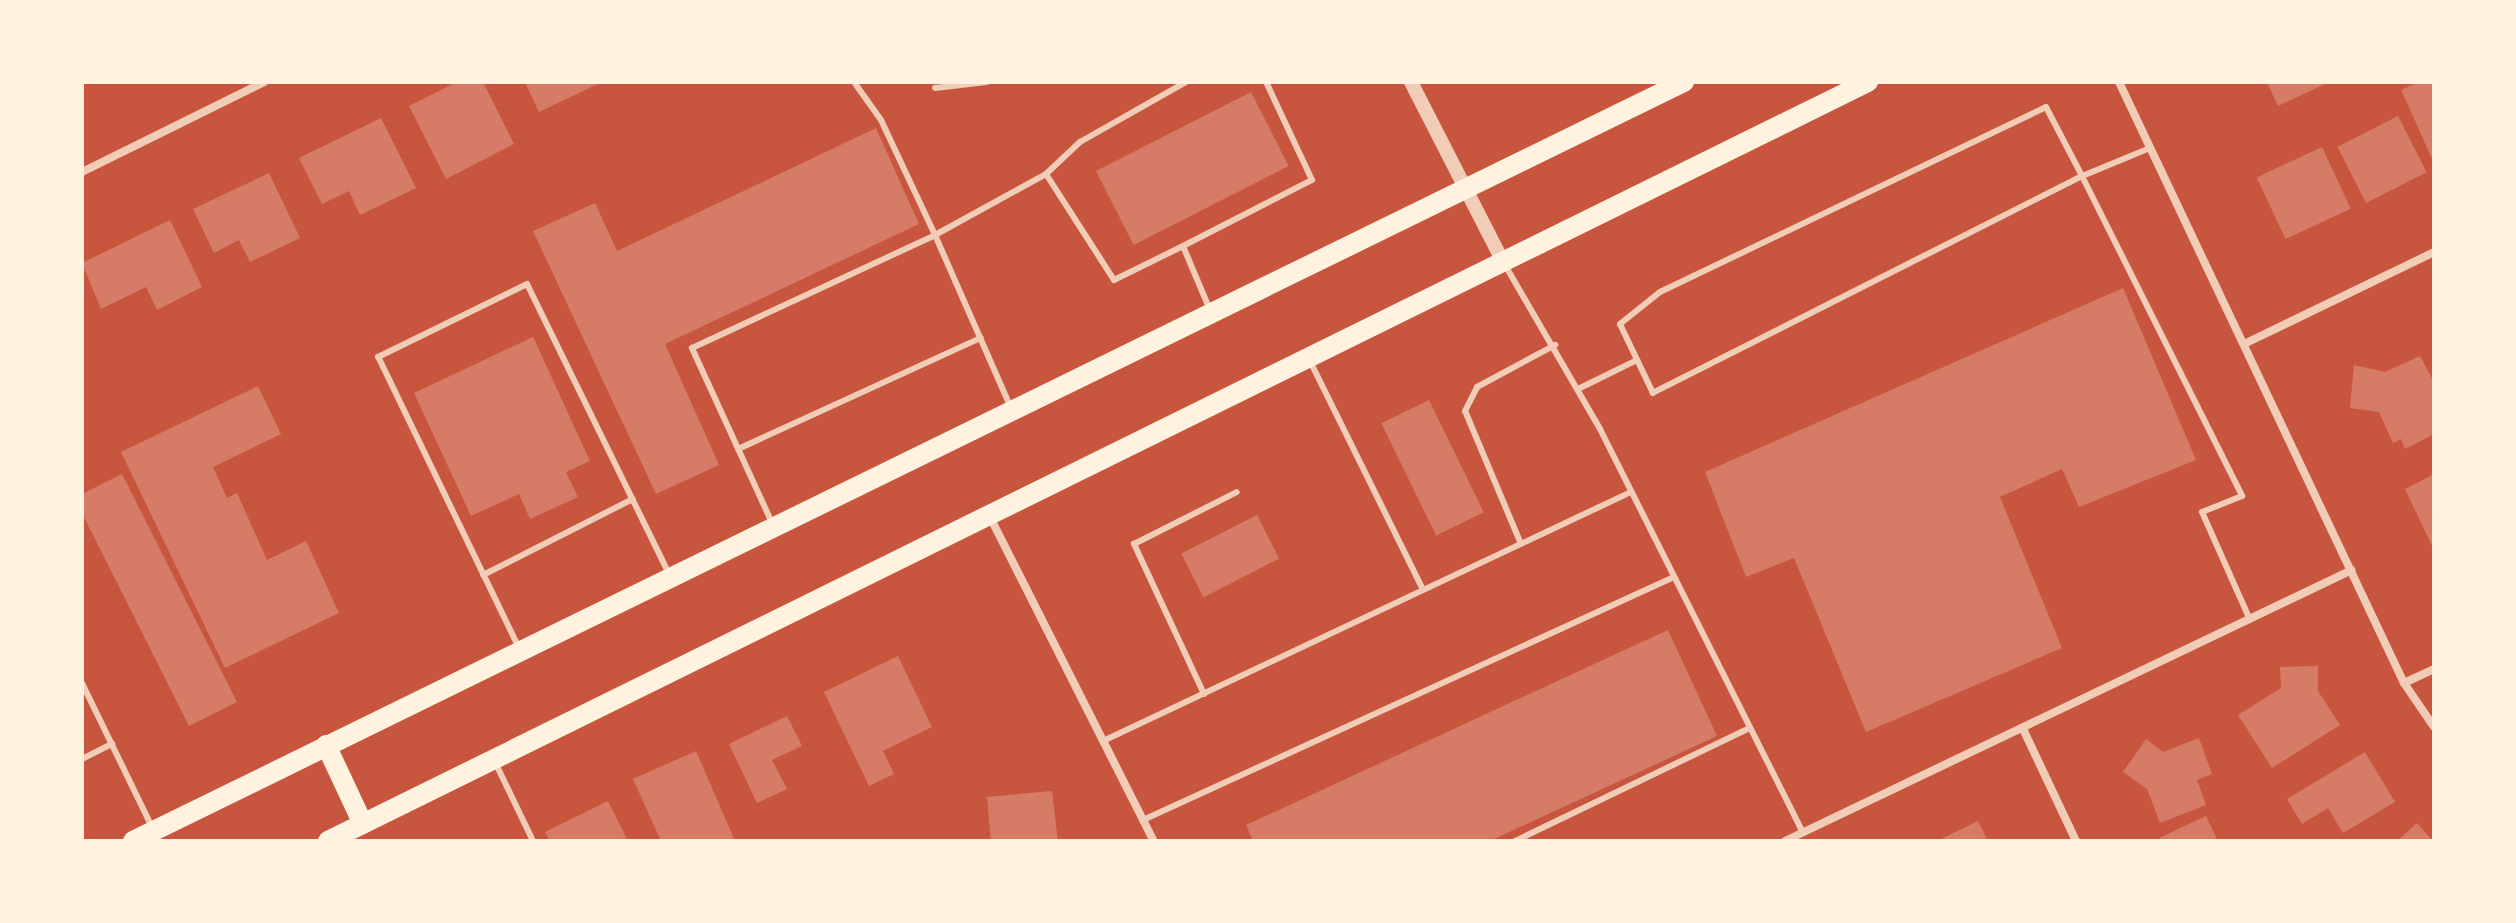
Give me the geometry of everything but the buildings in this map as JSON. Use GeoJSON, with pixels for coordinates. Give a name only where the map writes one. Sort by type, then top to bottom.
{"type":"FeatureCollection","features":[{"type":"Feature","properties":{"kind":"main road"},"geometry":{"type":"LineString","coordinates":[[133,841],[1011,408],[1467,191],[1684,82]]}},
{"type":"Feature","properties":{"kind":"main road"},"geometry":{"type":"LineString","coordinates":[[328,841],[1868,82]]}},
{"type":"Feature","properties":{"kind":"main road"},"geometry":{"type":"LineString","coordinates":[[326,745],[363,824]]}},
{"type":"Feature","properties":{"kind":"street"},"geometry":{"type":"LineString","coordinates":[[82,172],[264,82]]}},
{"type":"Feature","properties":{"kind":"street"},"geometry":{"type":"LineString","coordinates":[[1411,82],[1503,262]]}},
{"type":"Feature","properties":{"kind":"street"},"geometry":{"type":"LineString","coordinates":[[2119,82],[2404,683],[2434,727]]}},
{"type":"Feature","properties":{"kind":"street"},"geometry":{"type":"LineString","coordinates":[[2244,344],[2434,252]]}},
{"type":"Feature","properties":{"kind":"street"},"geometry":{"type":"LineString","coordinates":[[989,515],[1154,841]]}},
{"type":"Feature","properties":{"kind":"street"},"geometry":{"type":"LineString","coordinates":[[1785,841],[2024,731],[2352,570]]}},
{"type":"Feature","properties":{"kind":"street"},"geometry":{"type":"LineString","coordinates":[[2404,683],[2434,669]]}},
{"type":"Feature","properties":{"kind":"street"},"geometry":{"type":"LineString","coordinates":[[2024,731],[2076,841]]}},
{"type":"Feature","properties":{"kind":"lane"},"geometry":{"type":"LineString","coordinates":[[854,82],[881,120],[1011,408]]}},
{"type":"Feature","properties":{"kind":"lane"},"geometry":{"type":"LineString","coordinates":[[935,88],[987,82]]}},
{"type":"Feature","properties":{"kind":"lane"},"geometry":{"type":"LineString","coordinates":[[773,525],[692,348],[935,235],[1046,174],[1080,142],[1186,82]]}},
{"type":"Feature","properties":{"kind":"lane"},"geometry":{"type":"LineString","coordinates":[[1046,174],[1114,280],[1312,180],[1266,82]]}},
{"type":"Feature","properties":{"kind":"lane"},"geometry":{"type":"LineString","coordinates":[[2150,148],[2082,176],[1653,393],[1620,324],[1660,292],[2046,107],[2082,176],[2242,496],[2202,512],[2250,620]]}},
{"type":"Feature","properties":{"kind":"lane"},"geometry":{"type":"LineString","coordinates":[[1183,246],[1211,313]]}},
{"type":"Feature","properties":{"kind":"lane"},"geometry":{"type":"LineString","coordinates":[[1503,262],[1555,345],[1803,833]]}},
{"type":"Feature","properties":{"kind":"lane"},"geometry":{"type":"LineString","coordinates":[[520,650],[378,357],[527,284],[670,576]]}},
{"type":"Feature","properties":{"kind":"lane"},"geometry":{"type":"LineString","coordinates":[[738,449],[981,338]]}},
{"type":"Feature","properties":{"kind":"lane"},"geometry":{"type":"LineString","coordinates":[[1521,544],[1465,411],[1477,387],[1555,345]]}},
{"type":"Feature","properties":{"kind":"lane"},"geometry":{"type":"LineString","coordinates":[[1308,358],[1423,590]]}},
{"type":"Feature","properties":{"kind":"lane"},"geometry":{"type":"LineString","coordinates":[[1578,389],[1637,360]]}},
{"type":"Feature","properties":{"kind":"lane"},"geometry":{"type":"LineString","coordinates":[[1204,694],[1134,544],[1237,492]]}},
{"type":"Feature","properties":{"kind":"lane"},"geometry":{"type":"LineString","coordinates":[[1103,741],[1631,492]]}},
{"type":"Feature","properties":{"kind":"lane"},"geometry":{"type":"LineString","coordinates":[[483,575],[633,499]]}},
{"type":"Feature","properties":{"kind":"lane"},"geometry":{"type":"LineString","coordinates":[[1143,820],[1674,577]]}},
{"type":"Feature","properties":{"kind":"lane"},"geometry":{"type":"LineString","coordinates":[[82,683],[154,831]]}},
{"type":"Feature","properties":{"kind":"lane"},"geometry":{"type":"LineString","coordinates":[[1515,841],[1750,728]]}},
{"type":"Feature","properties":{"kind":"lane"},"geometry":{"type":"LineString","coordinates":[[82,759],[112,744]]}},
{"type":"Feature","properties":{"kind":"lane"},"geometry":{"type":"LineString","coordinates":[[494,760],[533,841]]}}]}
